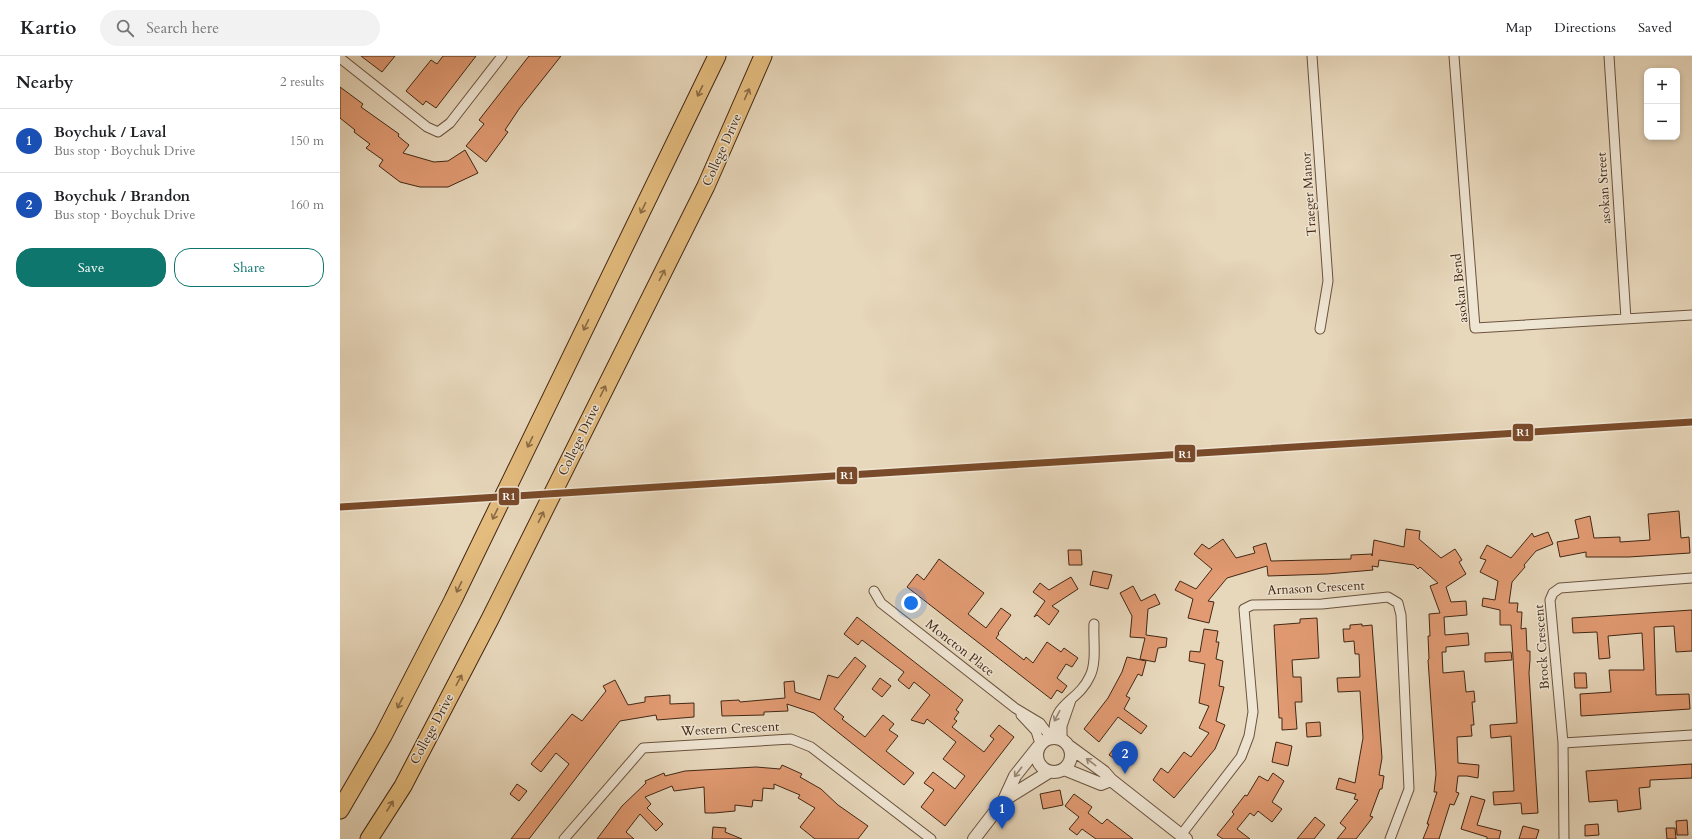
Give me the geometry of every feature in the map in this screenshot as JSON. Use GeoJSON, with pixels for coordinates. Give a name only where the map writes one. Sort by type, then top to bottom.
{"type":"FeatureCollection","features":[{"type":"Feature","properties":{"kind":"highway"},"geometry":{"type":"LineString","coordinates":[[340,810],[383,736],[476,552],[717,56]]}},
{"type":"Feature","properties":{"kind":"highway","name":"College Drive"},"geometry":{"type":"LineString","coordinates":[[369,839],[403,786],[574,451],[706,186],[764,56]]}},
{"type":"Feature","properties":{"kind":"street"},"geometry":{"type":"LineString","coordinates":[[340,58],[421,122],[438,132],[450,123],[502,56]]}},
{"type":"Feature","properties":{"kind":"street","name":"Traeger Manor"},"geometry":{"type":"LineString","coordinates":[[1312,56],[1328,281],[1320,329]]}},
{"type":"Feature","properties":{"kind":"street","name":"asokan Bend"},"geometry":{"type":"LineString","coordinates":[[1454,56],[1475,328],[1692,315]]}},
{"type":"Feature","properties":{"kind":"street","name":"asokan Street"},"geometry":{"type":"LineString","coordinates":[[1609,56],[1626,319]]}},
{"type":"Feature","properties":{"kind":"street","name":"Brock Crescent"},"geometry":{"type":"LineString","coordinates":[[1564,839],[1563,744],[1550,600],[1553,593],[1560,588],[1692,578]]}},
{"type":"Feature","properties":{"kind":"street","name":"Moncton Place"},"geometry":{"type":"LineString","coordinates":[[874,590],[881,603],[1015,708],[1040,723],[1052,742]]}},
{"type":"Feature","properties":{"kind":"street","name":"Arnason Crescent"},"geometry":{"type":"LineString","coordinates":[[1183,837],[1241,757],[1249,736],[1253,712],[1244,609],[1252,604],[1322,604],[1388,597],[1394,599],[1398,604],[1401,615],[1408,789],[1390,839]]}},
{"type":"Feature","properties":{"kind":"street"},"geometry":{"type":"LineString","coordinates":[[1052,742],[1072,756],[1068,766],[1060,772],[1049,772],[1044,769],[1038,761],[1062,726],[1072,700],[1090,677],[1093,665],[1094,624]]}},
{"type":"Feature","properties":{"kind":"street"},"geometry":{"type":"LineString","coordinates":[[1563,744],[1692,736]]}},
{"type":"Feature","properties":{"kind":"street","name":"Western Crescent"},"geometry":{"type":"LineString","coordinates":[[564,839],[643,748],[791,739],[811,747],[930,839]]}},
{"type":"Feature","properties":{"kind":"street"},"geometry":{"type":"LineString","coordinates":[[1052,742],[1104,772],[1111,780],[1183,837]]}},
{"type":"Feature","properties":{"kind":"street"},"geometry":{"type":"LineString","coordinates":[[974,839],[1004,800],[1015,776],[1052,742]]}},
{"type":"Feature","properties":{"kind":"street"},"geometry":{"type":"LineString","coordinates":[[1064,769],[1101,784],[1111,780]]}},
{"type":"Feature","properties":{"kind":"street"},"geometry":{"type":"LineString","coordinates":[[1004,800],[1049,772]]}},
{"type":"Feature","properties":{"kind":"building"},"geometry":{"type":"Polygon","coordinates":[[[361,56],[395,56],[382,72],[361,56]]]}},
{"type":"Feature","properties":{"kind":"building"},"geometry":{"type":"Polygon","coordinates":[[[443,56],[476,56],[436,108],[426,101],[423,105],[406,91],[431,60],[437,64],[443,56]]]}},
{"type":"Feature","properties":{"kind":"building"},"geometry":{"type":"Polygon","coordinates":[[[529,56],[561,56],[519,109],[505,130],[508,132],[486,162],[466,146],[484,124],[479,120],[529,56]]]}},
{"type":"Feature","properties":{"kind":"building"},"geometry":{"type":"Polygon","coordinates":[[[340,87],[363,104],[361,107],[399,134],[398,136],[409,145],[403,153],[434,162],[448,161],[465,150],[478,173],[448,187],[420,187],[400,182],[379,166],[383,160],[366,148],[370,144],[354,132],[355,130],[340,118],[340,87]]]}},
{"type":"Feature","properties":{"kind":"building"},"geometry":{"type":"Polygon","coordinates":[[[1679,511],[1681,538],[1689,537],[1690,553],[1629,557],[1586,557],[1586,552],[1560,557],[1557,542],[1579,538],[1575,520],[1590,516],[1594,538],[1620,537],[1620,542],[1650,540],[1648,514],[1679,511]]]}},
{"type":"Feature","properties":{"kind":"building"},"geometry":{"type":"Polygon","coordinates":[[[1406,529],[1420,531],[1419,539],[1441,558],[1455,549],[1462,560],[1459,562],[1466,574],[1446,587],[1451,602],[1466,601],[1467,615],[1444,617],[1445,635],[1468,633],[1469,645],[1446,647],[1446,652],[1442,652],[1443,673],[1464,671],[1466,692],[1474,691],[1475,702],[1472,702],[1474,725],[1471,725],[1472,736],[1457,737],[1458,763],[1479,765],[1478,778],[1458,776],[1456,792],[1459,793],[1454,805],[1450,804],[1439,839],[1423,839],[1429,824],[1427,824],[1437,792],[1434,792],[1436,774],[1428,660],[1428,636],[1430,636],[1429,614],[1440,613],[1430,586],[1438,583],[1420,567],[1418,569],[1414,565],[1379,560],[1378,567],[1372,566],[1373,570],[1327,574],[1268,576],[1267,566],[1227,578],[1208,601],[1214,602],[1209,623],[1188,618],[1193,599],[1175,590],[1180,581],[1196,589],[1212,569],[1194,554],[1202,544],[1209,549],[1223,539],[1236,558],[1255,553],[1253,547],[1266,543],[1271,561],[1351,559],[1351,555],[1372,554],[1372,556],[1374,540],[1404,547],[1406,529]]]}},
{"type":"Feature","properties":{"kind":"building"},"geometry":{"type":"Polygon","coordinates":[[[1548,532],[1553,544],[1536,551],[1524,565],[1525,567],[1512,582],[1509,603],[1518,603],[1517,612],[1522,612],[1521,629],[1526,628],[1527,651],[1530,651],[1529,673],[1538,813],[1522,814],[1521,803],[1494,805],[1493,792],[1514,791],[1511,736],[1491,738],[1490,725],[1517,723],[1511,625],[1500,625],[1500,610],[1482,606],[1483,598],[1495,600],[1498,581],[1480,572],[1486,560],[1480,558],[1487,545],[1511,558],[1532,533],[1534,537],[1548,532]]]}},
{"type":"Feature","properties":{"kind":"building"},"geometry":{"type":"Polygon","coordinates":[[[1068,550],[1081,550],[1082,565],[1069,565],[1068,550]]]}},
{"type":"Feature","properties":{"kind":"building"},"geometry":{"type":"Polygon","coordinates":[[[939,559],[984,593],[968,614],[986,628],[1001,608],[1011,615],[996,638],[1024,660],[1026,657],[1033,663],[1047,642],[1061,652],[1064,648],[1078,658],[1072,667],[1066,664],[1057,678],[1067,686],[1062,693],[1057,690],[1051,699],[907,587],[917,574],[924,580],[939,559]]]}},
{"type":"Feature","properties":{"kind":"building"},"geometry":{"type":"Polygon","coordinates":[[[1093,571],[1112,575],[1108,589],[1090,585],[1093,571]]]}},
{"type":"Feature","properties":{"kind":"building"},"geometry":{"type":"Polygon","coordinates":[[[1071,577],[1078,589],[1052,606],[1059,611],[1049,625],[1037,615],[1034,617],[1045,601],[1033,592],[1040,583],[1049,590],[1071,577]]]}},
{"type":"Feature","properties":{"kind":"building"},"geometry":{"type":"Polygon","coordinates":[[[1133,586],[1141,601],[1155,594],[1160,604],[1148,609],[1146,635],[1167,638],[1166,647],[1158,648],[1155,662],[1140,659],[1145,638],[1130,637],[1132,616],[1120,593],[1133,586]]]}},
{"type":"Feature","properties":{"kind":"building"},"geometry":{"type":"Polygon","coordinates":[[[1692,610],[1692,651],[1676,652],[1674,626],[1654,627],[1656,695],[1689,694],[1690,709],[1581,716],[1580,694],[1611,692],[1609,670],[1644,670],[1642,633],[1608,636],[1610,658],[1599,659],[1597,632],[1573,633],[1572,618],[1692,610]]]}},
{"type":"Feature","properties":{"kind":"building"},"geometry":{"type":"Polygon","coordinates":[[[857,617],[963,700],[956,710],[959,712],[954,719],[957,721],[952,727],[984,752],[994,739],[990,736],[999,725],[1014,737],[945,826],[921,807],[934,790],[924,783],[933,772],[955,789],[965,776],[943,759],[956,742],[927,719],[924,724],[911,720],[930,695],[914,682],[909,689],[898,680],[904,672],[862,640],[858,645],[844,634],[857,617]]]}},
{"type":"Feature","properties":{"kind":"building"},"geometry":{"type":"Polygon","coordinates":[[[1317,618],[1319,658],[1292,660],[1293,677],[1301,677],[1302,702],[1295,702],[1297,729],[1282,730],[1282,718],[1279,718],[1274,625],[1300,623],[1300,619],[1317,618]]]}},
{"type":"Feature","properties":{"kind":"building"},"geometry":{"type":"Polygon","coordinates":[[[1362,624],[1362,626],[1372,625],[1382,758],[1379,775],[1384,776],[1382,789],[1380,789],[1370,816],[1373,817],[1356,839],[1337,839],[1346,828],[1340,823],[1358,800],[1354,799],[1356,794],[1336,789],[1339,778],[1355,783],[1363,738],[1360,691],[1338,692],[1337,678],[1360,677],[1359,654],[1355,654],[1354,641],[1344,642],[1343,629],[1350,629],[1350,625],[1362,624]]]}},
{"type":"Feature","properties":{"kind":"building"},"geometry":{"type":"Polygon","coordinates":[[[1204,629],[1218,631],[1216,642],[1219,642],[1216,659],[1223,661],[1219,686],[1224,687],[1216,721],[1225,725],[1215,749],[1174,798],[1153,780],[1161,768],[1168,773],[1184,752],[1191,757],[1209,733],[1199,728],[1209,706],[1199,703],[1205,664],[1189,661],[1190,651],[1200,652],[1204,629]]]}},
{"type":"Feature","properties":{"kind":"building"},"geometry":{"type":"Polygon","coordinates":[[[1511,652],[1512,660],[1485,662],[1485,653],[1511,652]]]}},
{"type":"Feature","properties":{"kind":"building"},"geometry":{"type":"Polygon","coordinates":[[[855,657],[866,666],[834,709],[844,717],[842,719],[865,737],[883,715],[894,724],[889,730],[898,736],[886,751],[914,773],[904,785],[814,713],[787,704],[788,711],[764,712],[764,715],[722,716],[721,701],[739,700],[740,702],[785,698],[784,682],[794,681],[795,692],[820,700],[828,675],[838,678],[855,657]]]}},
{"type":"Feature","properties":{"kind":"building"},"geometry":{"type":"Polygon","coordinates":[[[1127,657],[1146,661],[1142,676],[1138,674],[1126,696],[1130,698],[1124,709],[1147,726],[1141,734],[1118,717],[1099,742],[1084,729],[1108,698],[1122,672],[1127,657]]]}},
{"type":"Feature","properties":{"kind":"building"},"geometry":{"type":"Polygon","coordinates":[[[1574,673],[1586,673],[1587,688],[1575,688],[1574,673]]]}},
{"type":"Feature","properties":{"kind":"building"},"geometry":{"type":"Polygon","coordinates":[[[880,678],[891,686],[882,697],[872,689],[880,678]]]}},
{"type":"Feature","properties":{"kind":"building"},"geometry":{"type":"Polygon","coordinates":[[[615,680],[628,705],[645,702],[645,697],[670,695],[670,704],[694,703],[694,717],[657,720],[656,715],[620,721],[529,839],[511,839],[569,764],[556,753],[541,772],[531,764],[572,714],[582,721],[606,691],[603,686],[615,680]]]}},
{"type":"Feature","properties":{"kind":"building"},"geometry":{"type":"Polygon","coordinates":[[[1320,722],[1321,736],[1307,737],[1306,723],[1320,722]]]}},
{"type":"Feature","properties":{"kind":"building"},"geometry":{"type":"Polygon","coordinates":[[[1276,742],[1292,746],[1288,766],[1272,762],[1276,742]]]}},
{"type":"Feature","properties":{"kind":"building"},"geometry":{"type":"Polygon","coordinates":[[[1115,747],[1125,755],[1119,762],[1109,755],[1115,747]]]}},
{"type":"Feature","properties":{"kind":"building"},"geometry":{"type":"Polygon","coordinates":[[[1692,764],[1692,778],[1650,780],[1650,787],[1639,788],[1641,809],[1618,812],[1617,800],[1589,802],[1586,771],[1692,764]]]}},
{"type":"Feature","properties":{"kind":"building"},"geometry":{"type":"Polygon","coordinates":[[[782,765],[802,774],[800,777],[821,789],[838,805],[868,826],[858,839],[815,839],[800,827],[815,808],[798,798],[800,795],[774,784],[774,789],[763,788],[762,801],[753,800],[752,807],[735,805],[735,811],[714,813],[705,813],[704,787],[674,791],[672,786],[645,797],[651,804],[647,808],[663,824],[656,831],[640,814],[626,832],[634,839],[597,839],[622,806],[646,783],[645,781],[664,773],[665,776],[685,771],[756,767],[780,769],[782,765]]]}},
{"type":"Feature","properties":{"kind":"building"},"geometry":{"type":"Polygon","coordinates":[[[1273,773],[1284,781],[1272,802],[1282,809],[1272,822],[1258,811],[1254,816],[1250,813],[1237,829],[1250,839],[1223,839],[1217,835],[1234,814],[1232,812],[1245,795],[1247,796],[1259,776],[1268,781],[1273,773]]]}},
{"type":"Feature","properties":{"kind":"building"},"geometry":{"type":"Polygon","coordinates":[[[517,784],[527,791],[519,801],[510,794],[517,784]]]}},
{"type":"Feature","properties":{"kind":"building"},"geometry":{"type":"Polygon","coordinates":[[[1060,790],[1063,805],[1043,809],[1040,794],[1060,790]]]}},
{"type":"Feature","properties":{"kind":"building"},"geometry":{"type":"Polygon","coordinates":[[[1074,794],[1092,807],[1088,813],[1102,824],[1107,819],[1133,839],[1096,839],[1082,829],[1077,835],[1069,829],[1079,817],[1065,806],[1074,794]]]}},
{"type":"Feature","properties":{"kind":"building"},"geometry":{"type":"Polygon","coordinates":[[[1471,796],[1485,800],[1477,825],[1501,831],[1499,839],[1487,839],[1487,837],[1461,829],[1471,796]]]}},
{"type":"Feature","properties":{"kind":"building"},"geometry":{"type":"Polygon","coordinates":[[[1315,817],[1325,825],[1314,839],[1297,839],[1315,817]]]}},
{"type":"Feature","properties":{"kind":"building"},"geometry":{"type":"Polygon","coordinates":[[[1687,820],[1688,835],[1677,835],[1676,821],[1687,820]]]}},
{"type":"Feature","properties":{"kind":"building"},"geometry":{"type":"Polygon","coordinates":[[[1598,824],[1599,835],[1585,836],[1585,825],[1598,824]]]}},
{"type":"Feature","properties":{"kind":"building"},"geometry":{"type":"Polygon","coordinates":[[[1523,826],[1539,830],[1536,839],[1519,839],[1523,826]]]}},
{"type":"Feature","properties":{"kind":"building"},"geometry":{"type":"Polygon","coordinates":[[[713,827],[726,828],[725,832],[742,839],[712,839],[713,827]]]}},
{"type":"Feature","properties":{"kind":"building"},"geometry":{"type":"Polygon","coordinates":[[[1666,828],[1675,828],[1676,839],[1667,839],[1666,828]]]}},
{"type":"Feature","properties":{"kind":"transit line","name":"R1"},"geometry":{"type":"LineString","coordinates":[[340,507],[1692,422]]}},
{"type":"Feature","properties":{"kind":"place","name":"Boychuk / Brandon"},"geometry":{"type":"Point","coordinates":[1125,774]}},
{"type":"Feature","properties":{"kind":"place","name":"Boychuk / Laval"},"geometry":{"type":"Point","coordinates":[1002,829]}}]}
